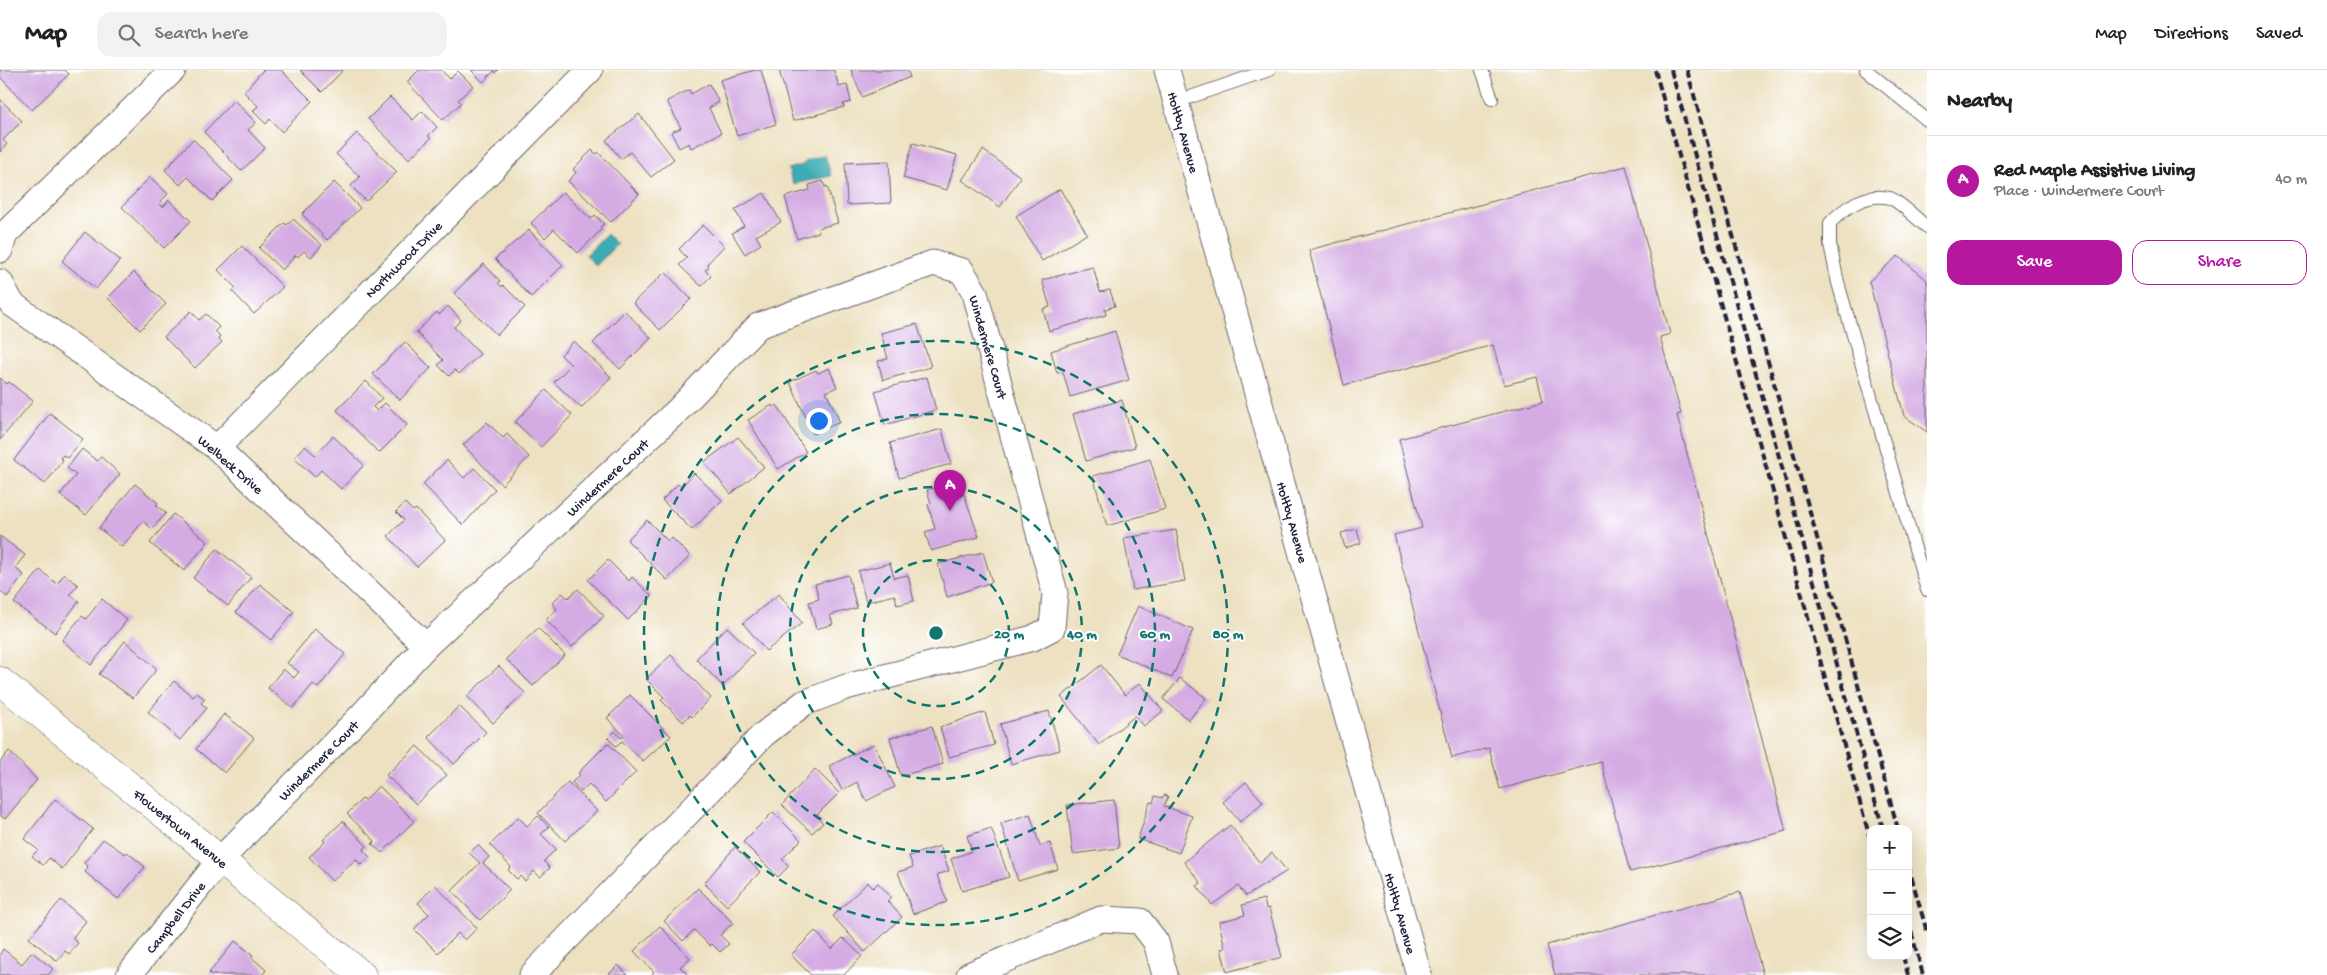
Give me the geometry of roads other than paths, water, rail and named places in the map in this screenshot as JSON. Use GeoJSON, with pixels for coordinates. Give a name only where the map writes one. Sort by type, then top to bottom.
{"type":"FeatureCollection","features":[{"type":"Feature","properties":{"kind":"street"},"geometry":{"type":"LineString","coordinates":[[0,250],[5,234],[173,70]]}},
{"type":"Feature","properties":{"kind":"street","name":"Northwood Drive"},"geometry":{"type":"LineString","coordinates":[[217,448],[590,70]]}},
{"type":"Feature","properties":{"kind":"street","name":"Holtby Avenue"},"geometry":{"type":"LineString","coordinates":[[1167,70],[1419,975]]}},
{"type":"Feature","properties":{"kind":"street","name":"Windermere Court"},"geometry":{"type":"LineString","coordinates":[[220,860],[360,717],[426,646],[679,409],[758,326],[933,263],[962,271],[975,293],[1055,593],[1052,628],[1032,638],[846,687],[804,703],[763,735],[532,975]]}},
{"type":"Feature","properties":{"kind":"street","name":"Welbeck Drive"},"geometry":{"type":"LineString","coordinates":[[0,282],[12,304],[217,448],[426,646]]}},
{"type":"Feature","properties":{"kind":"street","name":"Flowertown Avenue"},"geometry":{"type":"LineString","coordinates":[[0,681],[362,975]]}},
{"type":"Feature","properties":{"kind":"street","name":"Campbell Drive"},"geometry":{"type":"LineString","coordinates":[[129,975],[220,860]]}},
{"type":"Feature","properties":{"kind":"street"},"geometry":{"type":"LineString","coordinates":[[969,975],[1101,918],[1140,921],[1156,942],[1165,975]]}},
{"type":"Feature","properties":{"kind":"lane"},"geometry":{"type":"LineString","coordinates":[[1176,102],[1269,70]]}},
{"type":"Feature","properties":{"kind":"lane"},"geometry":{"type":"LineString","coordinates":[[1482,70],[1492,98]]}},
{"type":"Feature","properties":{"kind":"lane"},"geometry":{"type":"LineString","coordinates":[[1866,70],[1927,120]]}},
{"type":"Feature","properties":{"kind":"lane"},"geometry":{"type":"LineString","coordinates":[[1927,227],[1891,198],[1872,196],[1841,212],[1830,223],[1830,244],[1838,283],[1927,590]]}},
{"type":"Feature","properties":{"kind":"water"},"geometry":{"type":"Polygon","coordinates":[[[825,155],[831,176],[793,184],[788,169],[825,155]]]}},
{"type":"Feature","properties":{"kind":"water"},"geometry":{"type":"Polygon","coordinates":[[[607,234],[617,244],[596,266],[586,255],[607,234]]]}},
{"type":"Feature","properties":{"kind":"railway"},"geometry":{"type":"LineString","coordinates":[[1655,70],[1867,828]]}},
{"type":"Feature","properties":{"kind":"railway"},"geometry":{"type":"LineString","coordinates":[[1671,70],[1882,825]]}},
{"type":"Feature","properties":{"kind":"railway"},"geometry":{"type":"LineString","coordinates":[[1687,70],[1897,825]]}},
{"type":"Feature","properties":{"kind":"railway"},"geometry":{"type":"LineString","coordinates":[[1909,870],[1927,932]]}},
{"type":"Feature","properties":{"kind":"railway"},"geometry":{"type":"LineString","coordinates":[[1912,935],[1923,975]]}},
{"type":"Feature","properties":{"kind":"railway"},"geometry":{"type":"LineString","coordinates":[[1904,960],[1908,975]]}},
{"type":"Feature","properties":{"kind":"place","name":"Red Maple Assistive Living"},"geometry":{"type":"Point","coordinates":[950,511]}}]}
